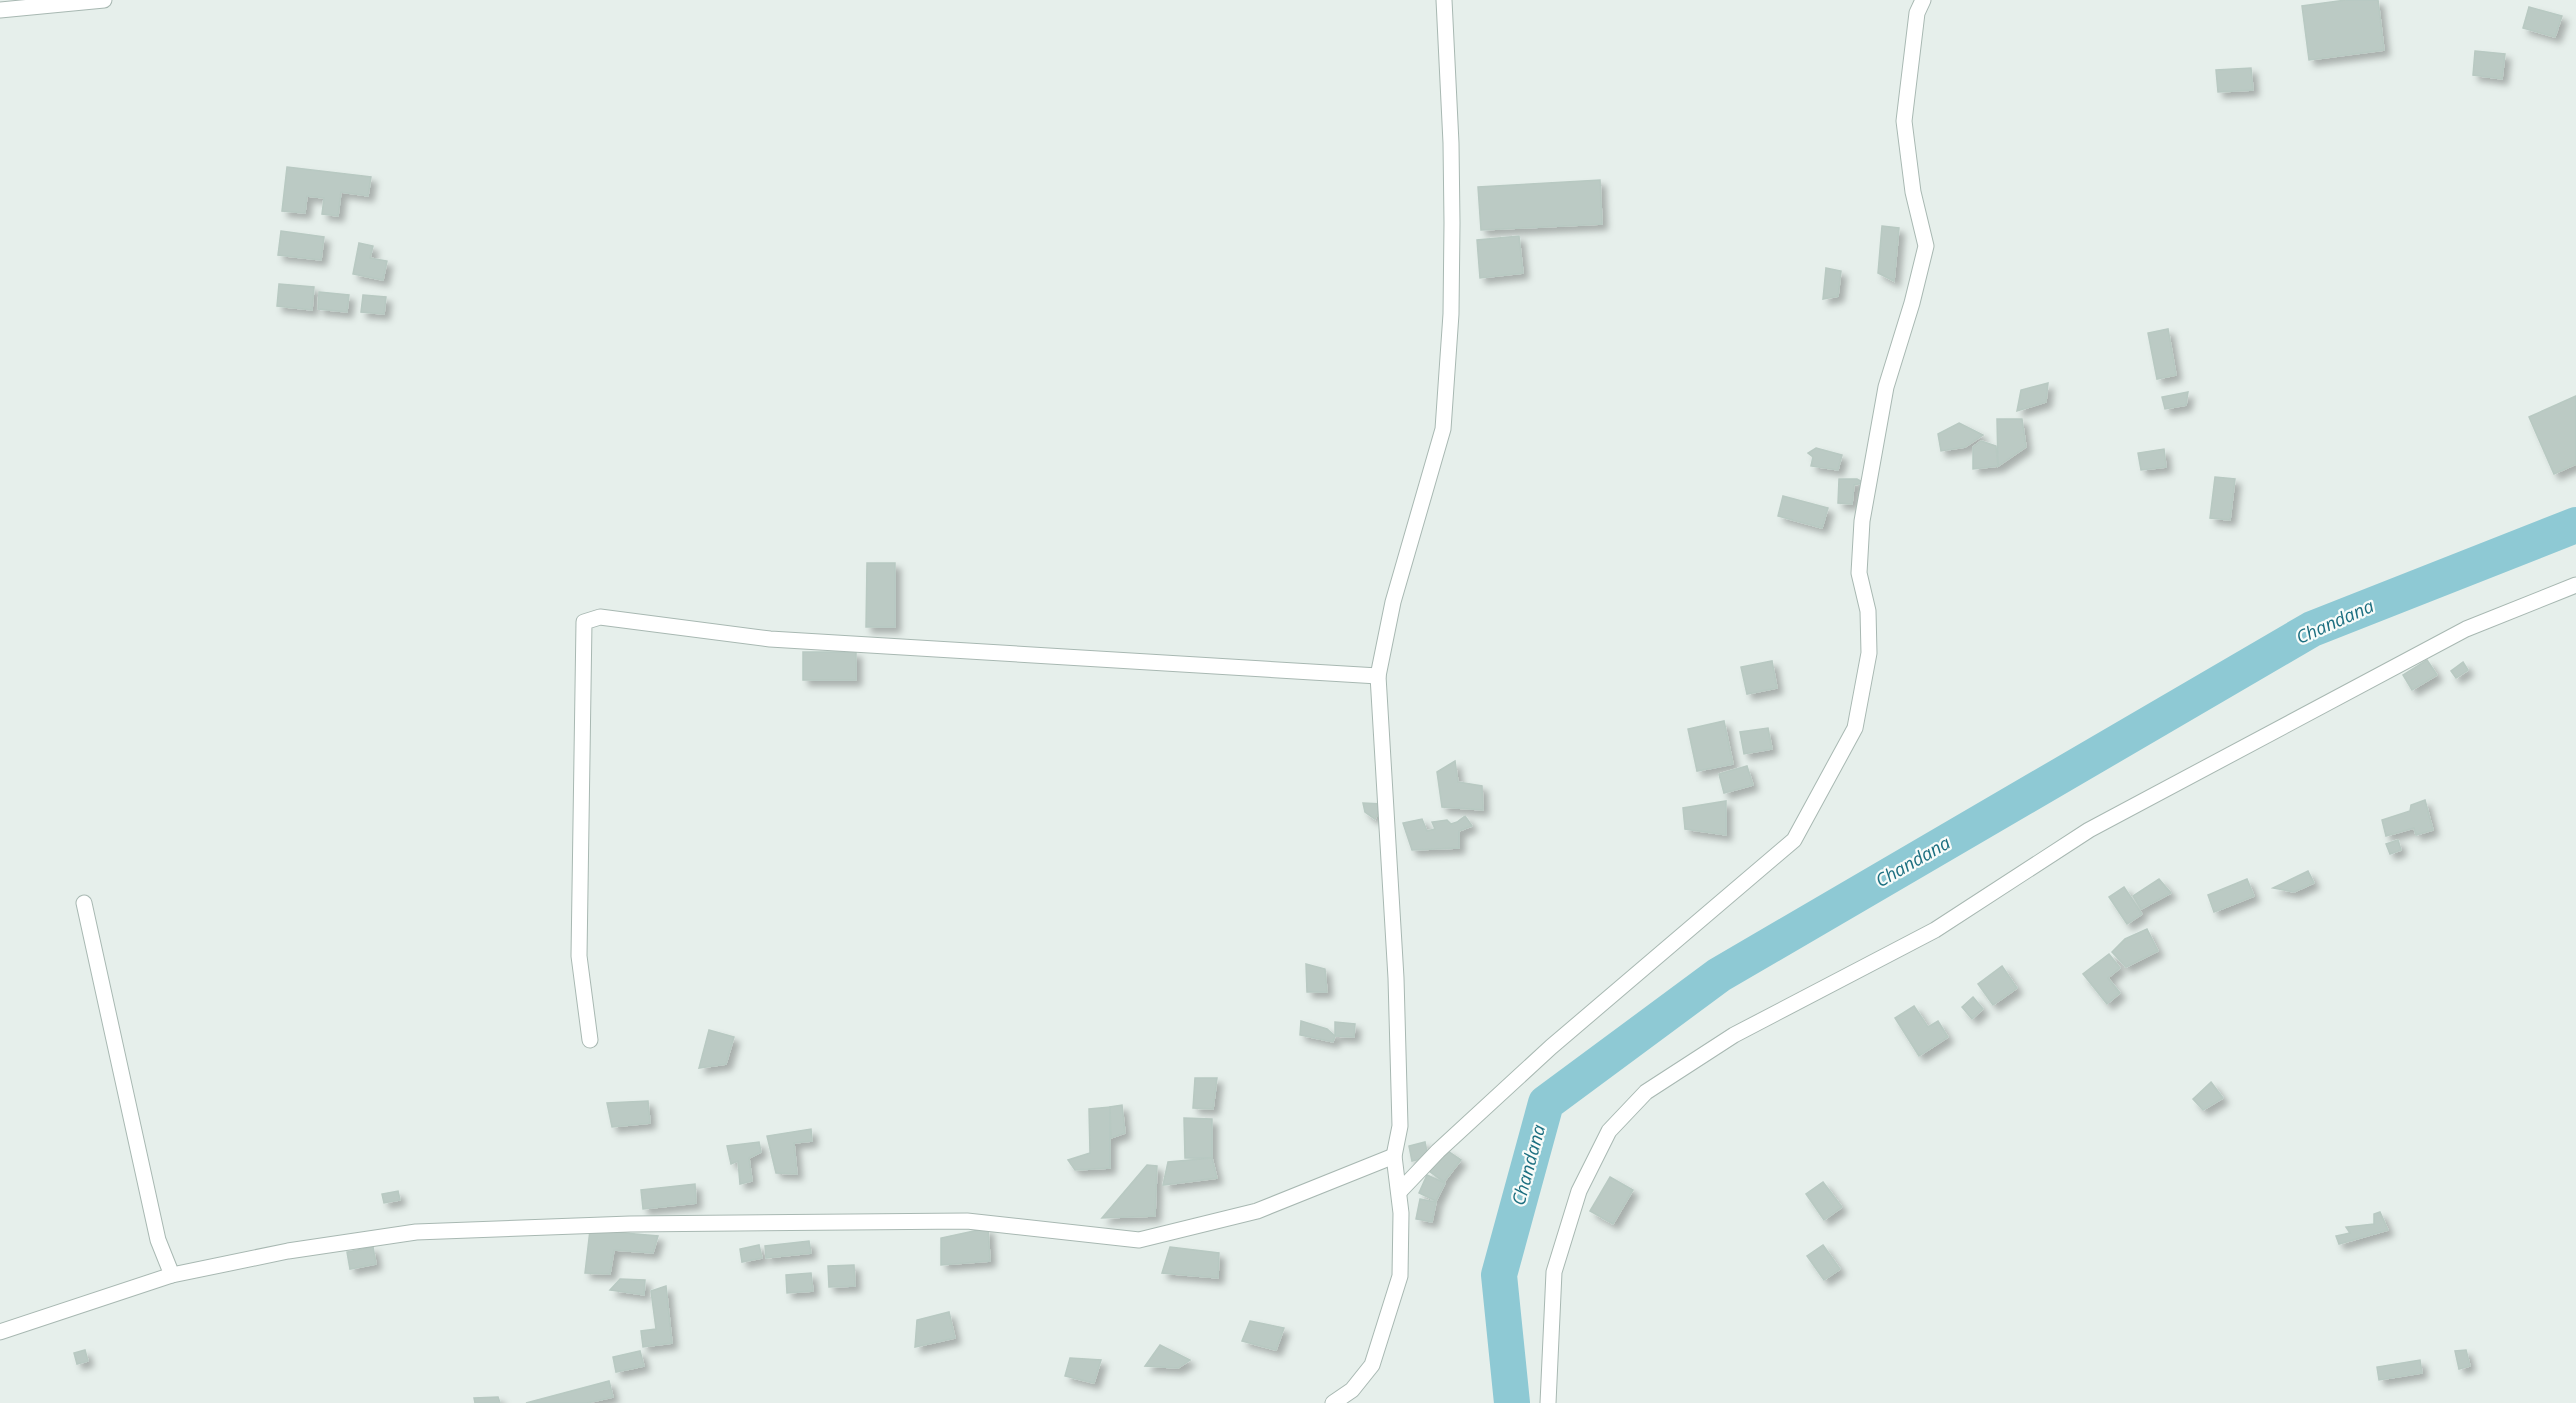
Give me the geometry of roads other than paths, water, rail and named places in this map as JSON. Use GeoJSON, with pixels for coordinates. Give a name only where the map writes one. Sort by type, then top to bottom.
{"type":"FeatureCollection","features":[{"type":"Feature","properties":{"kind":"street"},"geometry":{"type":"LineString","coordinates":[[0,10],[104,0]]}},
{"type":"Feature","properties":{"kind":"street"},"geometry":{"type":"LineString","coordinates":[[1333,1403],[1352,1390],[1372,1365],[1400,1276],[1401,1213],[1395,1156],[1400,1126],[1396,989],[1378,676],[1394,602],[1443,429],[1451,314],[1452,223],[1451,143],[1444,0]]}},
{"type":"Feature","properties":{"kind":"street"},"geometry":{"type":"LineString","coordinates":[[1399,1192],[1438,1151],[1551,1047],[1794,840],[1855,728],[1869,652],[1868,611],[1859,573],[1862,521],[1886,387],[1912,303],[1926,246],[1913,192],[1904,121],[1917,14],[1923,0]]}},
{"type":"Feature","properties":{"kind":"street"},"geometry":{"type":"LineString","coordinates":[[1548,1403],[1554,1272],[1579,1191],[1609,1131],[1646,1092],[1734,1035],[1935,930],[2089,830],[2466,629],[2576,585]]}},
{"type":"Feature","properties":{"kind":"street"},"geometry":{"type":"LineString","coordinates":[[590,1040],[579,956],[584,622],[600,617],[770,639],[1378,676]]}},
{"type":"Feature","properties":{"kind":"street"},"geometry":{"type":"LineString","coordinates":[[84,903],[158,1240],[172,1275]]}},
{"type":"Feature","properties":{"kind":"street"},"geometry":{"type":"LineString","coordinates":[[0,1332],[172,1275],[288,1251],[416,1232],[654,1224],[967,1221],[1139,1240],[1257,1211],[1395,1156]]}},
{"type":"Feature","properties":{"kind":"waterway","name":"Chandana"},"geometry":{"type":"LineString","coordinates":[[1512,1403],[1499,1275],[1546,1103],[1719,975],[2312,629],[2576,525]]}}]}
